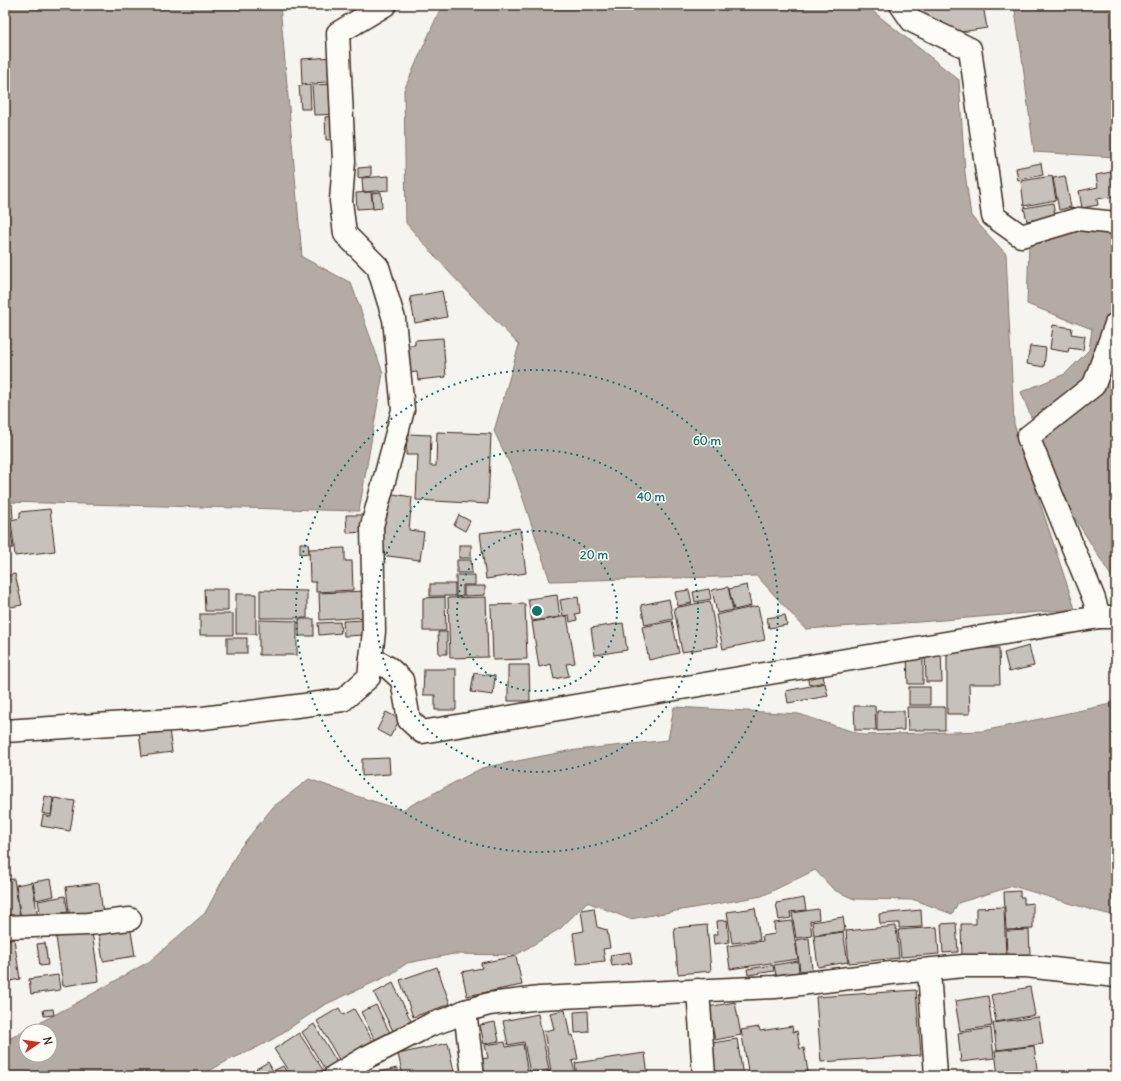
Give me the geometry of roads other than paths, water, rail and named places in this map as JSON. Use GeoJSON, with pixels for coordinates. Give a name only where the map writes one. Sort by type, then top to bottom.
{"type":"FeatureCollection","features":[{"type":"Feature","properties":{"kind":"street"},"geometry":{"type":"LineString","coordinates":[[5,731],[203,718],[343,700],[369,677],[374,631],[372,526],[403,410],[394,319],[378,267],[346,234],[341,201],[344,161],[338,33],[385,5]]}},
{"type":"Feature","properties":{"kind":"street"},"geometry":{"type":"LineString","coordinates":[[901,5],[912,21],[970,49],[993,216],[1021,236],[1078,219],[1116,223]]}},
{"type":"Feature","properties":{"kind":"street"},"geometry":{"type":"LineString","coordinates":[[371,658],[389,668],[402,680],[409,720],[422,732],[1108,617],[1094,599],[1028,437],[1094,385],[1116,324]]}},
{"type":"Feature","properties":{"kind":"street"},"geometry":{"type":"LineString","coordinates":[[5,927],[88,924],[130,919]]}},
{"type":"Feature","properties":{"kind":"street"},"geometry":{"type":"LineString","coordinates":[[335,1076],[367,1057],[413,1034],[465,1011],[488,1004],[540,998],[612,996],[698,990],[774,987],[964,966],[1026,966],[1116,976]]}},
{"type":"Feature","properties":{"kind":"street"},"geometry":{"type":"LineString","coordinates":[[929,970],[936,1076]]}},
{"type":"Feature","properties":{"kind":"street"},"geometry":{"type":"LineString","coordinates":[[698,990],[704,1076]]}},
{"type":"Feature","properties":{"kind":"street"},"geometry":{"type":"LineString","coordinates":[[465,1011],[473,1076]]}}]}
